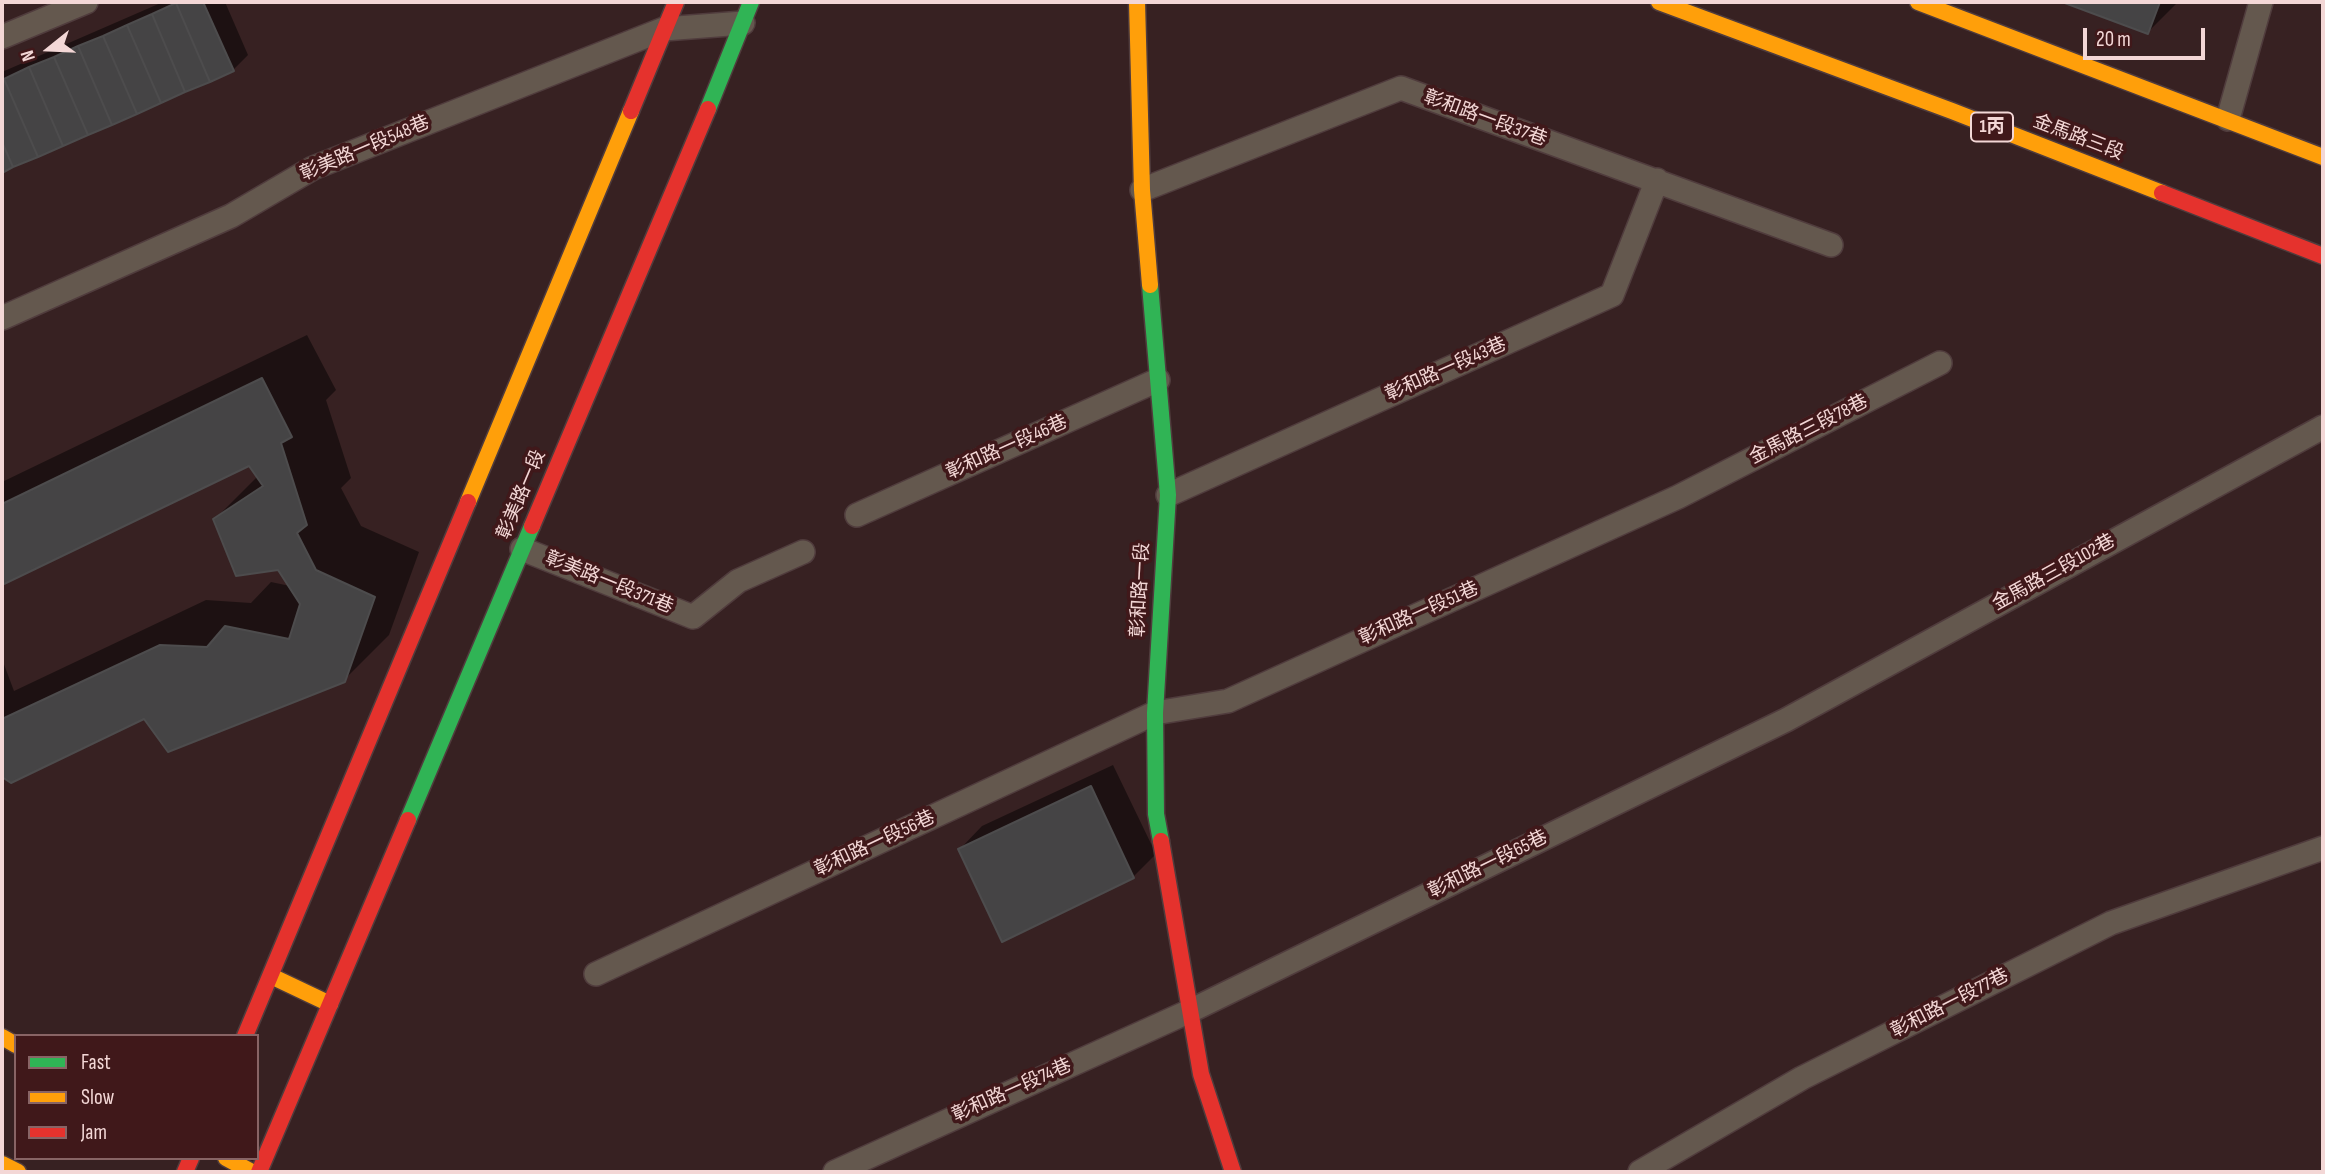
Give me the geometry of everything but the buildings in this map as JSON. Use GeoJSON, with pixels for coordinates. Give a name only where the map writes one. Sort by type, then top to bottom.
{"type":"FeatureCollection","features":[{"type":"Feature","properties":{"kind":"main road"},"geometry":{"type":"LineString","coordinates":[[245,1034],[676,2]]}},
{"type":"Feature","properties":{"kind":"main road","name":"彰和路一段"},"geometry":{"type":"LineString","coordinates":[[1137,2],[1142,190],[1168,495],[1155,713],[1156,814],[1201,1074],[1233,1172]]}},
{"type":"Feature","properties":{"kind":"main road","name":"金馬路三段"},"geometry":{"type":"LineString","coordinates":[[1659,2],[1952,111],[2323,257]]}},
{"type":"Feature","properties":{"kind":"main road"},"geometry":{"type":"LineString","coordinates":[[1918,2],[2323,157]]}},
{"type":"Feature","properties":{"kind":"main road","name":"彰美路一段"},"geometry":{"type":"LineString","coordinates":[[259,1172],[747,12]]}},
{"type":"Feature","properties":{"kind":"main road"},"geometry":{"type":"LineString","coordinates":[[271,976],[330,1004]]}},
{"type":"Feature","properties":{"kind":"main road"},"geometry":{"type":"LineString","coordinates":[[230,1160],[252,1172]]}},
{"type":"Feature","properties":{"kind":"main road"},"geometry":{"type":"LineString","coordinates":[[2,1164],[18,1172]]}},
{"type":"Feature","properties":{"kind":"lane"},"geometry":{"type":"LineString","coordinates":[[2,37],[86,2]]}},
{"type":"Feature","properties":{"kind":"lane"},"geometry":{"type":"LineString","coordinates":[[2228,119],[2261,2]]}},
{"type":"Feature","properties":{"kind":"lane","name":"彰美路一段548巷"},"geometry":{"type":"LineString","coordinates":[[2,318],[231,216],[313,168],[664,29],[747,12]]}},
{"type":"Feature","properties":{"kind":"lane","name":"彰和路一段37巷"},"geometry":{"type":"LineString","coordinates":[[1142,190],[1401,88],[1831,245]]}},
{"type":"Feature","properties":{"kind":"lane","name":"彰和路一段43巷"},"geometry":{"type":"LineString","coordinates":[[1168,495],[1612,295],[1657,180]]}},
{"type":"Feature","properties":{"kind":"lane","name":"金馬路三段78巷"},"geometry":{"type":"LineString","coordinates":[[1678,497],[1940,363]]}},
{"type":"Feature","properties":{"kind":"lane","name":"彰和路一段46巷"},"geometry":{"type":"LineString","coordinates":[[857,515],[1158,380]]}},
{"type":"Feature","properties":{"kind":"lane","name":"金馬路三段102巷"},"geometry":{"type":"LineString","coordinates":[[1786,720],[2323,427]]}},
{"type":"Feature","properties":{"kind":"lane","name":"彰和路一段51巷"},"geometry":{"type":"LineString","coordinates":[[1155,713],[1228,701],[1678,497]]}},
{"type":"Feature","properties":{"kind":"lane","name":"彰美路一段371巷"},"geometry":{"type":"LineString","coordinates":[[522,549],[693,617],[738,581],[803,552]]}},
{"type":"Feature","properties":{"kind":"lane","name":"彰和路一段56巷"},"geometry":{"type":"LineString","coordinates":[[596,974],[1155,713]]}},
{"type":"Feature","properties":{"kind":"lane","name":"彰和路一段65巷"},"geometry":{"type":"LineString","coordinates":[[1190,1011],[1786,720]]}},
{"type":"Feature","properties":{"kind":"lane","name":"彰和路一段77巷"},"geometry":{"type":"LineString","coordinates":[[1640,1172],[1802,1078],[2111,923],[2323,848]]}},
{"type":"Feature","properties":{"kind":"lane","name":"彰和路一段74巷"},"geometry":{"type":"LineString","coordinates":[[835,1172],[1190,1011]]}},
{"type":"Feature","properties":{"kind":"traffic: fast"},"geometry":{"type":"LineString","coordinates":[[708,109],[751,2]]}},
{"type":"Feature","properties":{"kind":"traffic: fast"},"geometry":{"type":"LineString","coordinates":[[1150,285],[1168,495],[1155,713],[1156,814],[1161,841]]}},
{"type":"Feature","properties":{"kind":"traffic: fast"},"geometry":{"type":"LineString","coordinates":[[408,820],[532,526]]}},
{"type":"Feature","properties":{"kind":"traffic: slow"},"geometry":{"type":"LineString","coordinates":[[1137,2],[1142,190],[1150,285]]}},
{"type":"Feature","properties":{"kind":"traffic: slow"},"geometry":{"type":"LineString","coordinates":[[1659,2],[1952,111],[2162,193]]}},
{"type":"Feature","properties":{"kind":"traffic: slow"},"geometry":{"type":"LineString","coordinates":[[1918,2],[2323,157]]}},
{"type":"Feature","properties":{"kind":"traffic: slow"},"geometry":{"type":"LineString","coordinates":[[468,502],[631,111]]}},
{"type":"Feature","properties":{"kind":"traffic: slow"},"geometry":{"type":"LineString","coordinates":[[271,976],[330,1004]]}},
{"type":"Feature","properties":{"kind":"traffic: slow"},"geometry":{"type":"LineString","coordinates":[[2,1037],[14,1044]]}},
{"type":"Feature","properties":{"kind":"traffic: slow"},"geometry":{"type":"LineString","coordinates":[[230,1160],[252,1172]]}},
{"type":"Feature","properties":{"kind":"traffic: slow"},"geometry":{"type":"LineString","coordinates":[[2,1164],[18,1172]]}},
{"type":"Feature","properties":{"kind":"traffic: jam"},"geometry":{"type":"LineString","coordinates":[[631,111],[676,2]]}},
{"type":"Feature","properties":{"kind":"traffic: jam"},"geometry":{"type":"LineString","coordinates":[[532,526],[708,109]]}},
{"type":"Feature","properties":{"kind":"traffic: jam"},"geometry":{"type":"LineString","coordinates":[[2162,193],[2323,256]]}},
{"type":"Feature","properties":{"kind":"traffic: jam"},"geometry":{"type":"LineString","coordinates":[[246,1034],[468,502]]}},
{"type":"Feature","properties":{"kind":"traffic: jam"},"geometry":{"type":"LineString","coordinates":[[259,1172],[408,820]]}},
{"type":"Feature","properties":{"kind":"traffic: jam"},"geometry":{"type":"LineString","coordinates":[[1161,841],[1201,1074],[1233,1172]]}},
{"type":"Feature","properties":{"kind":"traffic: jam"},"geometry":{"type":"LineString","coordinates":[[185,1172],[190,1160]]}}]}
